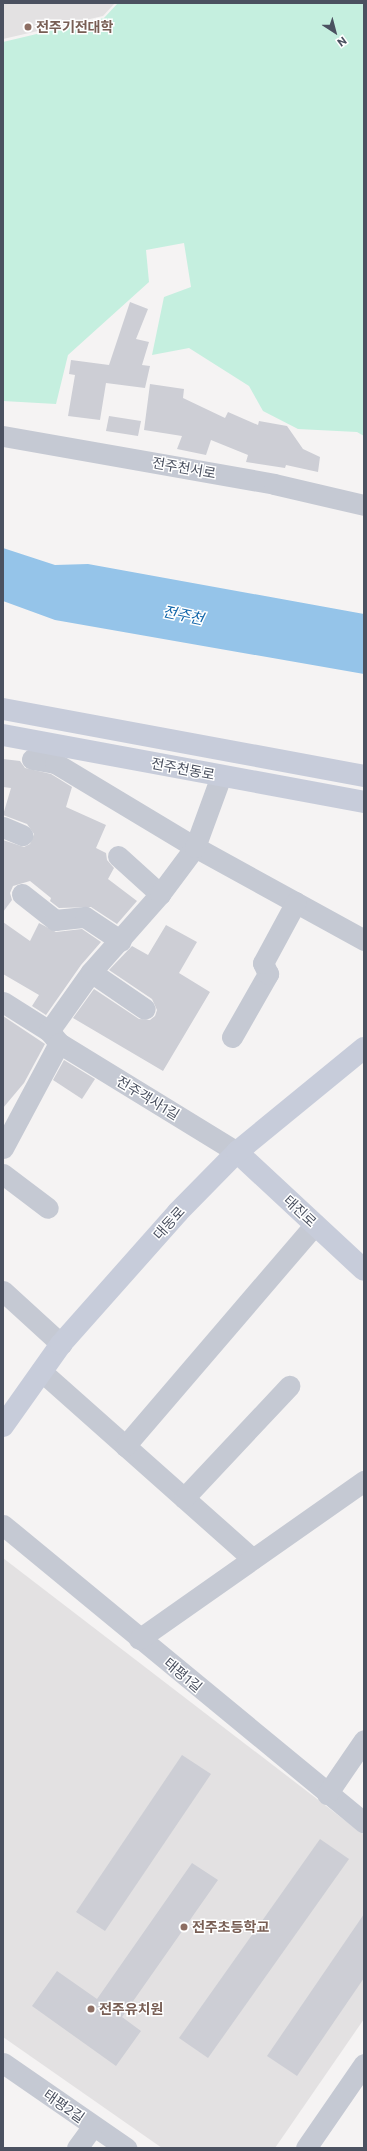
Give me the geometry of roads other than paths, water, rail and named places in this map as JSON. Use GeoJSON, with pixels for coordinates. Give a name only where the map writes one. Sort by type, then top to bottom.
{"type":"FeatureCollection","features":[{"type":"Feature","properties":{"kind":"street","name":"전주천서로"},"geometry":{"type":"LineString","coordinates":[[3,436],[274,484],[364,505]]}},
{"type":"Feature","properties":{"kind":"street","name":"전주천동로"},"geometry":{"type":"LineString","coordinates":[[3,709],[364,776]]}},
{"type":"Feature","properties":{"kind":"street","name":"전주천동로"},"geometry":{"type":"LineString","coordinates":[[3,735],[364,802]]}},
{"type":"Feature","properties":{"kind":"street"},"geometry":{"type":"LineString","coordinates":[[32,759],[55,763],[195,847],[364,940]]}},
{"type":"Feature","properties":{"kind":"street"},"geometry":{"type":"LineString","coordinates":[[3,1148],[54,1037],[91,972],[121,941],[160,894],[195,847],[221,776]]}},
{"type":"Feature","properties":{"kind":"street"},"geometry":{"type":"LineString","coordinates":[[3,827],[22,834]]}},
{"type":"Feature","properties":{"kind":"street"},"geometry":{"type":"LineString","coordinates":[[118,856],[160,894]]}},
{"type":"Feature","properties":{"kind":"street"},"geometry":{"type":"LineString","coordinates":[[22,894],[55,920],[85,917],[121,941]]}},
{"type":"Feature","properties":{"kind":"street"},"geometry":{"type":"LineString","coordinates":[[232,1037],[268,974],[263,963],[296,902]]}},
{"type":"Feature","properties":{"kind":"street"},"geometry":{"type":"LineString","coordinates":[[91,972],[145,1009]]}},
{"type":"Feature","properties":{"kind":"street","name":"전주객사1길"},"geometry":{"type":"LineString","coordinates":[[3,1002],[54,1037],[237,1152]]}},
{"type":"Feature","properties":{"kind":"street","name":"대동로"},"geometry":{"type":"LineString","coordinates":[[3,1426],[41,1371],[62,1344],[178,1212],[237,1152],[364,1048]]}},
{"type":"Feature","properties":{"kind":"street","name":"태진로"},"geometry":{"type":"LineString","coordinates":[[237,1152],[364,1270]]}},
{"type":"Feature","properties":{"kind":"street"},"geometry":{"type":"LineString","coordinates":[[3,1174],[48,1208]]}},
{"type":"Feature","properties":{"kind":"street"},"geometry":{"type":"LineString","coordinates":[[125,1446],[315,1224]]}},
{"type":"Feature","properties":{"kind":"street"},"geometry":{"type":"LineString","coordinates":[[3,1291],[62,1344]]}},
{"type":"Feature","properties":{"kind":"street"},"geometry":{"type":"LineString","coordinates":[[41,1371],[253,1559]]}},
{"type":"Feature","properties":{"kind":"street"},"geometry":{"type":"LineString","coordinates":[[184,1498],[289,1386]]}},
{"type":"Feature","properties":{"kind":"street"},"geometry":{"type":"LineString","coordinates":[[140,1639],[364,1481]]}},
{"type":"Feature","properties":{"kind":"street","name":"태평1길"},"geometry":{"type":"LineString","coordinates":[[3,1525],[364,1823]]}},
{"type":"Feature","properties":{"kind":"street"},"geometry":{"type":"LineString","coordinates":[[327,1794],[364,1740]]}},
{"type":"Feature","properties":{"kind":"street","name":"태평2길"},"geometry":{"type":"LineString","coordinates":[[3,2063],[126,2148]]}},
{"type":"Feature","properties":{"kind":"street"},"geometry":{"type":"LineString","coordinates":[[306,2148],[364,2064]]}},
{"type":"Feature","properties":{"kind":"street"},"geometry":{"type":"LineString","coordinates":[[77,2148],[93,2126]]}},
{"type":"Feature","properties":{"kind":"water","name":"전주천"},"geometry":{"type":"Polygon","coordinates":[[[3,548],[55,565],[88,564],[364,614],[364,674],[55,620],[3,601],[3,548]]]}},
{"type":"Feature","properties":{"kind":"place","name":"전주기전대학"},"geometry":{"type":"Point","coordinates":[28,27]}},
{"type":"Feature","properties":{"kind":"place","name":"전주초등학교"},"geometry":{"type":"Point","coordinates":[184,1927]}},
{"type":"Feature","properties":{"kind":"place","name":"전주유치원"},"geometry":{"type":"Point","coordinates":[91,2009]}}]}
